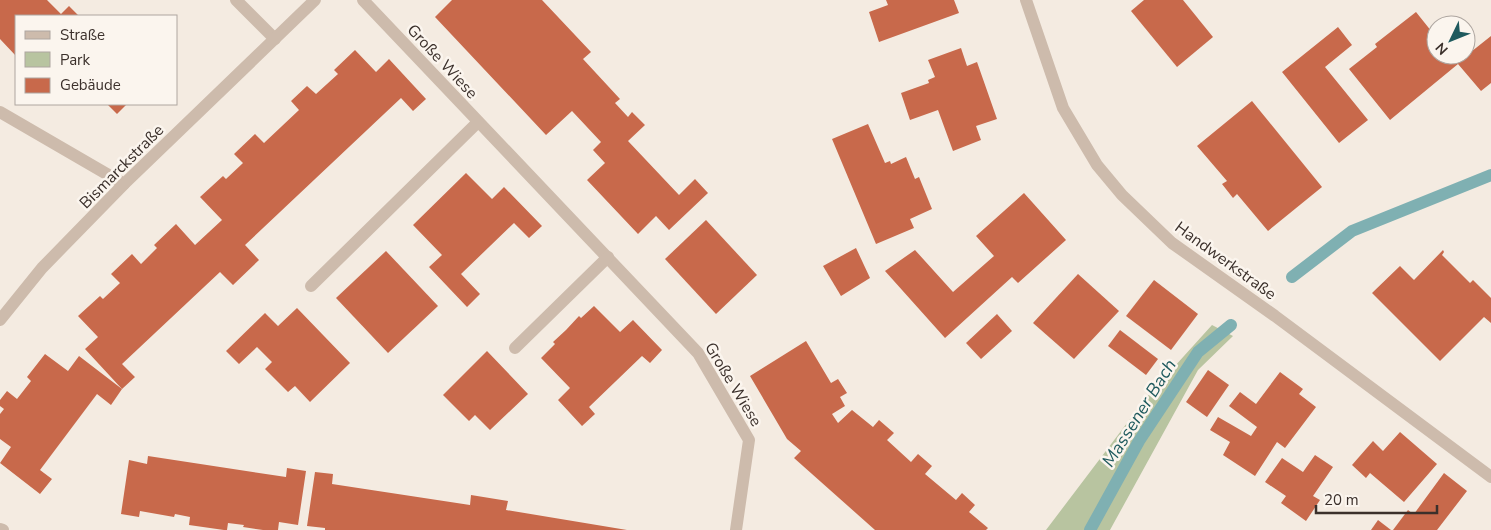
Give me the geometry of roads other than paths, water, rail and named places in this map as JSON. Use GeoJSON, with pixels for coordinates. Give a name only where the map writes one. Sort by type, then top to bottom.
{"type":"FeatureCollection","features":[{"type":"Feature","properties":{"kind":"street"},"geometry":{"type":"LineString","coordinates":[[236,0],[275,39]]}},
{"type":"Feature","properties":{"kind":"street","name":"Bismarckstraße"},"geometry":{"type":"LineString","coordinates":[[0,320],[42,268],[124,184],[315,0]]}},
{"type":"Feature","properties":{"kind":"street","name":"Große Wiese"},"geometry":{"type":"LineString","coordinates":[[363,0],[698,352],[749,440],[736,530]]}},
{"type":"Feature","properties":{"kind":"street","name":"Handwerkstraße"},"geometry":{"type":"LineString","coordinates":[[1026,0],[1063,108],[1097,165],[1122,195],[1172,242],[1275,316],[1491,477]]}},
{"type":"Feature","properties":{"kind":"street"},"geometry":{"type":"LineString","coordinates":[[0,112],[124,184]]}},
{"type":"Feature","properties":{"kind":"street","name":"Große Wiese"},"geometry":{"type":"LineString","coordinates":[[311,286],[478,122]]}},
{"type":"Feature","properties":{"kind":"street"},"geometry":{"type":"LineString","coordinates":[[515,348],[608,257]]}},
{"type":"Feature","properties":{"kind":"waterway","name":"Massener Bach"},"geometry":{"type":"LineString","coordinates":[[1292,277],[1352,231],[1491,175]]}},
{"type":"Feature","properties":{"kind":"waterway","name":"Massener Bach"},"geometry":{"type":"LineString","coordinates":[[1090,530],[1139,441],[1198,352],[1231,325]]}}]}
